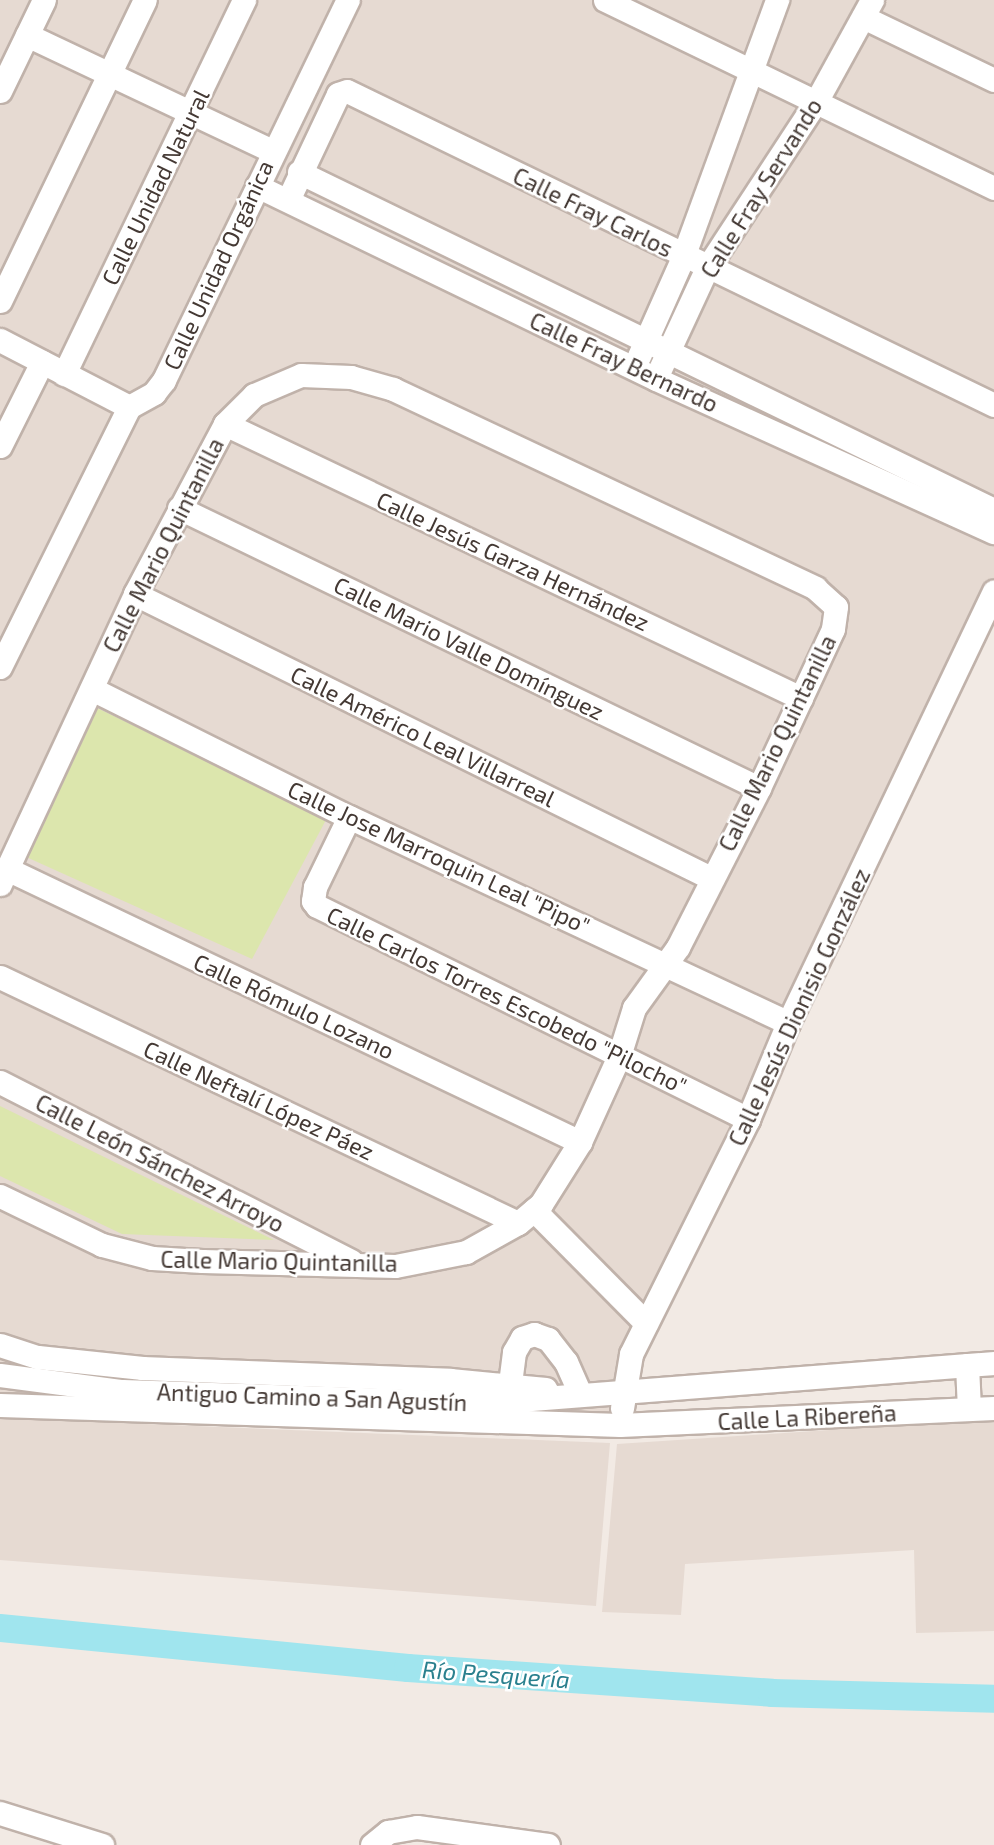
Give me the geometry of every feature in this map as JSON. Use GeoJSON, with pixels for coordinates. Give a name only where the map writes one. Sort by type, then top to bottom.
{"type":"FeatureCollection","features":[{"type":"Feature","properties":{"kind":"street"},"geometry":{"type":"LineString","coordinates":[[3,79],[44,0]]}},
{"type":"Feature","properties":{"kind":"street"},"geometry":{"type":"LineString","coordinates":[[0,301],[145,0]]}},
{"type":"Feature","properties":{"kind":"street","name":"Calle Unidad Natural"},"geometry":{"type":"LineString","coordinates":[[64,374],[244,0]]}},
{"type":"Feature","properties":{"kind":"street","name":"Calle Unidad Orgánica"},"geometry":{"type":"LineString","coordinates":[[129,407],[154,393],[164,380],[272,151],[348,0]]}},
{"type":"Feature","properties":{"kind":"street"},"geometry":{"type":"LineString","coordinates":[[605,0],[817,100],[994,188]]}},
{"type":"Feature","properties":{"kind":"street","name":"Calle Fray Servando"},"geometry":{"type":"LineString","coordinates":[[633,368],[683,257],[748,69],[777,0]]}},
{"type":"Feature","properties":{"kind":"street"},"geometry":{"type":"LineString","coordinates":[[867,9],[994,80]]}},
{"type":"Feature","properties":{"kind":"street","name":"Calle Fray Servando"},"geometry":{"type":"LineString","coordinates":[[656,379],[707,268],[817,100],[867,9]]}},
{"type":"Feature","properties":{"kind":"street"},"geometry":{"type":"LineString","coordinates":[[27,35],[272,151]]}},
{"type":"Feature","properties":{"kind":"street","name":"Calle Fray Carlos"},"geometry":{"type":"LineString","coordinates":[[288,200],[299,172],[344,91],[994,405]]}},
{"type":"Feature","properties":{"kind":"street","name":"Calle Fray Bernardo"},"geometry":{"type":"LineString","coordinates":[[299,172],[994,510]]}},
{"type":"Feature","properties":{"kind":"street","name":"Calle Fray Bernardo"},"geometry":{"type":"LineString","coordinates":[[257,186],[656,379],[994,532]]}},
{"type":"Feature","properties":{"kind":"street"},"geometry":{"type":"LineString","coordinates":[[0,340],[129,407],[0,667]]}},
{"type":"Feature","properties":{"kind":"street"},"geometry":{"type":"LineString","coordinates":[[0,446],[42,362]]}},
{"type":"Feature","properties":{"kind":"street","name":"Calle Mario Quintanilla"},"geometry":{"type":"LineString","coordinates":[[0,1196],[102,1245],[152,1258],[395,1266],[433,1261],[490,1242],[526,1217],[561,1177],[580,1142],[619,1056],[634,1008],[666,963],[759,788],[836,614],[829,598],[815,588],[393,389],[361,380],[301,376],[254,395],[225,424],[178,508],[135,594],[4,876]]}},
{"type":"Feature","properties":{"kind":"street","name":"Calle Jesús Garza Hernández"},"geometry":{"type":"LineString","coordinates":[[225,424],[801,698]]}},
{"type":"Feature","properties":{"kind":"street","name":"Calle Mario Valle Domínguez"},"geometry":{"type":"LineString","coordinates":[[178,508],[759,788]]}},
{"type":"Feature","properties":{"kind":"street","name":"Calle Jesús Dionisio González"},"geometry":{"type":"LineString","coordinates":[[620,1425],[628,1365],[646,1323],[748,1119],[788,1023],[994,592]]}},
{"type":"Feature","properties":{"kind":"street","name":"Calle Américo Leal Villarreal"},"geometry":{"type":"LineString","coordinates":[[135,594],[711,878]]}},
{"type":"Feature","properties":{"kind":"street","name":"Calle Jose Marroquin Leal \"Pipo\""},"geometry":{"type":"LineString","coordinates":[[92,688],[349,817],[666,963],[788,1023]]}},
{"type":"Feature","properties":{"kind":"street","name":"Calle Carlos Torres Escobedo \"Pilocho\""},"geometry":{"type":"LineString","coordinates":[[349,817],[315,887],[313,901],[317,906],[748,1119]]}},
{"type":"Feature","properties":{"kind":"street","name":"Calle Rómulo Lozano"},"geometry":{"type":"LineString","coordinates":[[4,876],[580,1142]]}},
{"type":"Feature","properties":{"kind":"street","name":"Calle Neftalí López Páez"},"geometry":{"type":"LineString","coordinates":[[0,977],[526,1217],[646,1323]]}},
{"type":"Feature","properties":{"kind":"street","name":"Calle León Sánchez Arroyo"},"geometry":{"type":"LineString","coordinates":[[0,1082],[357,1264]]}},
{"type":"Feature","properties":{"kind":"street"},"geometry":{"type":"LineString","coordinates":[[508,1393],[514,1352],[522,1338],[534,1334],[548,1339],[566,1362],[569,1394]]}},
{"type":"Feature","properties":{"kind":"street"},"geometry":{"type":"LineString","coordinates":[[0,1345],[38,1357],[100,1365],[339,1375],[508,1393],[546,1389],[569,1394],[625,1393]]}},
{"type":"Feature","properties":{"kind":"street","name":"Calle La Ribereña"},"geometry":{"type":"LineString","coordinates":[[625,1393],[994,1363]]}},
{"type":"Feature","properties":{"kind":"street"},"geometry":{"type":"LineString","coordinates":[[0,1364],[48,1383]]}},
{"type":"Feature","properties":{"kind":"street"},"geometry":{"type":"LineString","coordinates":[[967,1365],[970,1409]]}},
{"type":"Feature","properties":{"kind":"street","name":"Antiguo Camino a San Agustín"},"geometry":{"type":"LineString","coordinates":[[0,1375],[122,1391],[309,1397],[508,1393]]}},
{"type":"Feature","properties":{"kind":"street"},"geometry":{"type":"LineString","coordinates":[[309,1397],[339,1375]]}},
{"type":"Feature","properties":{"kind":"street","name":"Antiguo Camino a San Agustín"},"geometry":{"type":"LineString","coordinates":[[0,1405],[620,1425]]}},
{"type":"Feature","properties":{"kind":"street","name":"Calle La Ribereña"},"geometry":{"type":"LineString","coordinates":[[620,1425],[994,1408]]}},
{"type":"Feature","properties":{"kind":"street"},"geometry":{"type":"LineString","coordinates":[[0,1813],[102,1845]]}},
{"type":"Feature","properties":{"kind":"street"},"geometry":{"type":"LineString","coordinates":[[374,1843],[388,1832],[409,1827],[486,1842],[548,1845]]}},
{"type":"Feature","properties":{"kind":"shaded area"},"geometry":{"type":"Polygon","coordinates":[[[0,0],[994,0],[994,595],[631,1350],[623,1416],[0,1393],[0,0]]]}},
{"type":"Feature","properties":{"kind":"shaded area"},"geometry":{"type":"Polygon","coordinates":[[[0,1418],[610,1443],[596,1606],[0,1560],[0,1418]]]}},
{"type":"Feature","properties":{"kind":"shaded area"},"geometry":{"type":"Polygon","coordinates":[[[994,1419],[994,1631],[916,1633],[914,1550],[685,1564],[681,1615],[602,1612],[617,1444],[994,1419]]]}},
{"type":"Feature","properties":{"kind":"green space"},"geometry":{"type":"Polygon","coordinates":[[[97,708],[327,818],[252,959],[24,856],[97,708]]]}},
{"type":"Feature","properties":{"kind":"green space"},"geometry":{"type":"Polygon","coordinates":[[[0,1106],[274,1240],[122,1234],[0,1176],[0,1106]]]}},
{"type":"Feature","properties":{"kind":"waterway","name":"Río Pesquería"},"geometry":{"type":"LineString","coordinates":[[0,1628],[408,1668],[772,1693],[994,1699]]}}]}
